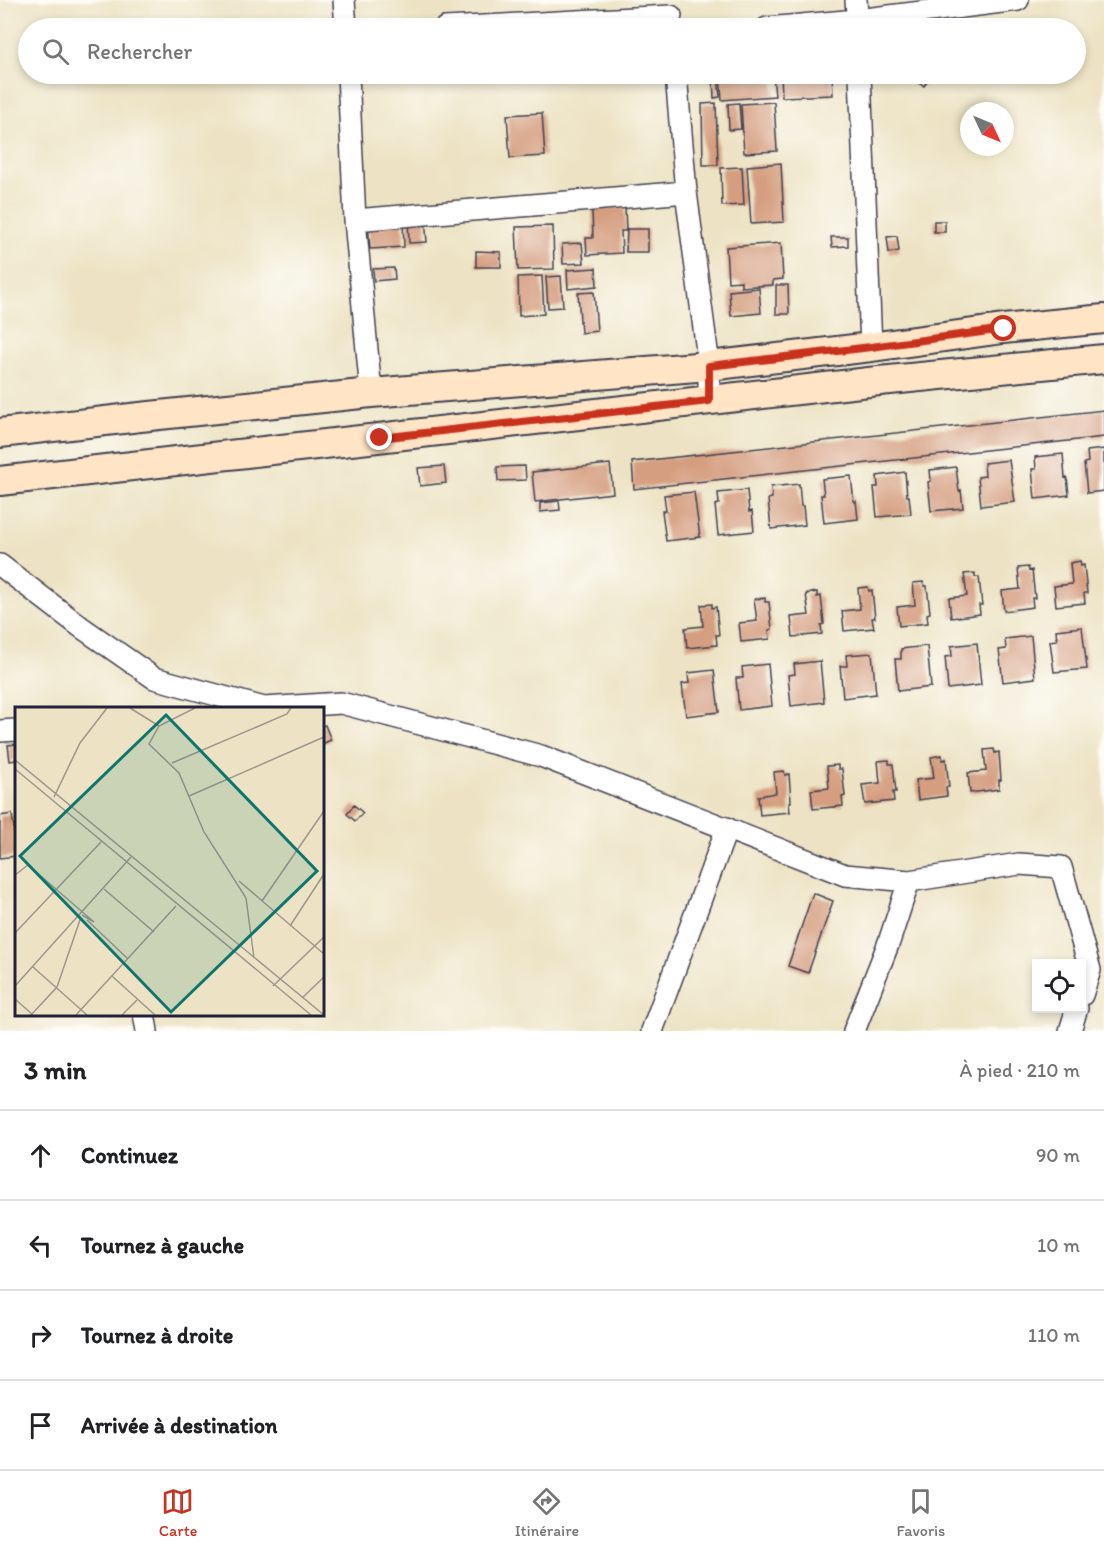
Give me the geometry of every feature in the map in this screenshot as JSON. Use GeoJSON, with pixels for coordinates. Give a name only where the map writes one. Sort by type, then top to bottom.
{"type":"FeatureCollection","features":[{"type":"Feature","properties":{"kind":"main road"},"geometry":{"type":"LineString","coordinates":[[0,434],[371,393],[709,366],[1004,329],[1104,319]]}},
{"type":"Feature","properties":{"kind":"main road"},"geometry":{"type":"LineString","coordinates":[[0,481],[868,382],[1104,359]]}},
{"type":"Feature","properties":{"kind":"street"},"geometry":{"type":"LineString","coordinates":[[344,0],[345,18]]}},
{"type":"Feature","properties":{"kind":"street"},"geometry":{"type":"LineString","coordinates":[[842,18],[1018,0]]}},
{"type":"Feature","properties":{"kind":"street"},"geometry":{"type":"LineString","coordinates":[[577,18],[669,11]]}},
{"type":"Feature","properties":{"kind":"street"},"geometry":{"type":"LineString","coordinates":[[655,18],[669,11]]}},
{"type":"Feature","properties":{"kind":"street"},"geometry":{"type":"LineString","coordinates":[[349,84],[356,220],[371,393]]}},
{"type":"Feature","properties":{"kind":"street"},"geometry":{"type":"LineString","coordinates":[[677,84],[686,192],[709,366],[709,401]]}},
{"type":"Feature","properties":{"kind":"street"},"geometry":{"type":"LineString","coordinates":[[860,84],[871,347]]}},
{"type":"Feature","properties":{"kind":"street"},"geometry":{"type":"LineString","coordinates":[[356,220],[686,192]]}},
{"type":"Feature","properties":{"kind":"street"},"geometry":{"type":"LineString","coordinates":[[0,565],[81,627],[154,678],[260,707]]}},
{"type":"Feature","properties":{"kind":"street"},"geometry":{"type":"LineString","coordinates":[[279,707],[341,703],[541,756],[845,875],[909,881],[1019,864],[1060,867],[1097,968],[1086,988]]}},
{"type":"Feature","properties":{"kind":"street"},"geometry":{"type":"LineString","coordinates":[[0,731],[15,730]]}},
{"type":"Feature","properties":{"kind":"street"},"geometry":{"type":"LineString","coordinates":[[652,1031],[727,828]]}},
{"type":"Feature","properties":{"kind":"street"},"geometry":{"type":"LineString","coordinates":[[854,1031],[889,942],[909,881]]}},
{"type":"Feature","properties":{"kind":"street"},"geometry":{"type":"LineString","coordinates":[[1070,1031],[1075,1013]]}},
{"type":"Feature","properties":{"kind":"street"},"geometry":{"type":"LineString","coordinates":[[144,1016],[147,1031]]}},
{"type":"Feature","properties":{"kind":"building"},"geometry":{"type":"Polygon","coordinates":[[[713,84],[719,84],[720,97],[714,98],[713,84]]]}},
{"type":"Feature","properties":{"kind":"building"},"geometry":{"type":"Polygon","coordinates":[[[721,84],[774,84],[775,96],[722,100],[721,84]]]}},
{"type":"Feature","properties":{"kind":"building"},"geometry":{"type":"Polygon","coordinates":[[[781,84],[832,84],[833,95],[782,97],[781,84]]]}},
{"type":"Feature","properties":{"kind":"building"},"geometry":{"type":"Polygon","coordinates":[[[774,102],[777,151],[744,153],[741,104],[774,102]]]}},
{"type":"Feature","properties":{"kind":"building"},"geometry":{"type":"Polygon","coordinates":[[[716,103],[718,165],[703,165],[702,104],[716,103]]]}},
{"type":"Feature","properties":{"kind":"building"},"geometry":{"type":"Polygon","coordinates":[[[739,103],[741,129],[729,130],[728,104],[739,103]]]}},
{"type":"Feature","properties":{"kind":"building"},"geometry":{"type":"Polygon","coordinates":[[[542,113],[545,156],[510,158],[507,115],[542,113]]]}},
{"type":"Feature","properties":{"kind":"building"},"geometry":{"type":"Polygon","coordinates":[[[781,163],[784,222],[751,224],[747,166],[781,163]]]}},
{"type":"Feature","properties":{"kind":"building"},"geometry":{"type":"Polygon","coordinates":[[[742,167],[744,205],[722,206],[721,168],[742,167]]]}},
{"type":"Feature","properties":{"kind":"building"},"geometry":{"type":"Polygon","coordinates":[[[625,207],[626,231],[621,231],[622,253],[587,255],[586,238],[593,238],[592,209],[625,207]]]}},
{"type":"Feature","properties":{"kind":"building"},"geometry":{"type":"Polygon","coordinates":[[[425,218],[427,242],[409,243],[408,219],[425,218]]]}},
{"type":"Feature","properties":{"kind":"building"},"geometry":{"type":"Polygon","coordinates":[[[403,220],[404,247],[370,249],[368,223],[403,220]]]}},
{"type":"Feature","properties":{"kind":"building"},"geometry":{"type":"Polygon","coordinates":[[[934,221],[945,221],[945,232],[934,232],[934,221]]]}},
{"type":"Feature","properties":{"kind":"building"},"geometry":{"type":"Polygon","coordinates":[[[553,226],[554,269],[518,270],[516,227],[553,226]]]}},
{"type":"Feature","properties":{"kind":"building"},"geometry":{"type":"Polygon","coordinates":[[[627,229],[648,229],[648,252],[626,252],[627,229]]]}},
{"type":"Feature","properties":{"kind":"building"},"geometry":{"type":"Polygon","coordinates":[[[897,236],[899,251],[889,253],[887,237],[897,236]]]}},
{"type":"Feature","properties":{"kind":"building"},"geometry":{"type":"Polygon","coordinates":[[[831,237],[848,237],[848,246],[832,247],[831,237]]]}},
{"type":"Feature","properties":{"kind":"building"},"geometry":{"type":"Polygon","coordinates":[[[582,243],[584,263],[563,264],[562,244],[582,243]]]}},
{"type":"Feature","properties":{"kind":"building"},"geometry":{"type":"Polygon","coordinates":[[[781,243],[783,279],[773,280],[773,285],[741,287],[741,281],[728,282],[726,247],[781,243]]]}},
{"type":"Feature","properties":{"kind":"building"},"geometry":{"type":"Polygon","coordinates":[[[476,251],[501,252],[501,267],[476,267],[476,251]]]}},
{"type":"Feature","properties":{"kind":"building"},"geometry":{"type":"Polygon","coordinates":[[[394,268],[395,279],[374,281],[373,269],[394,268]]]}},
{"type":"Feature","properties":{"kind":"building"},"geometry":{"type":"Polygon","coordinates":[[[596,268],[597,286],[568,289],[567,270],[596,268]]]}},
{"type":"Feature","properties":{"kind":"building"},"geometry":{"type":"Polygon","coordinates":[[[542,276],[544,314],[519,316],[518,277],[542,276]]]}},
{"type":"Feature","properties":{"kind":"building"},"geometry":{"type":"Polygon","coordinates":[[[561,276],[563,307],[548,308],[546,277],[561,276]]]}},
{"type":"Feature","properties":{"kind":"building"},"geometry":{"type":"Polygon","coordinates":[[[776,285],[788,285],[789,314],[776,314],[776,285]]]}},
{"type":"Feature","properties":{"kind":"building"},"geometry":{"type":"Polygon","coordinates":[[[759,288],[761,313],[731,316],[729,291],[759,288]]]}},
{"type":"Feature","properties":{"kind":"building"},"geometry":{"type":"Polygon","coordinates":[[[594,292],[597,331],[581,333],[578,293],[594,292]]]}},
{"type":"Feature","properties":{"kind":"building"},"geometry":{"type":"Polygon","coordinates":[[[1104,410],[1104,437],[634,489],[632,462],[1104,410]]]}},
{"type":"Feature","properties":{"kind":"building"},"geometry":{"type":"Polygon","coordinates":[[[1104,449],[1104,491],[1087,493],[1084,463],[1088,462],[1087,451],[1104,449]]]}},
{"type":"Feature","properties":{"kind":"building"},"geometry":{"type":"Polygon","coordinates":[[[1063,454],[1069,495],[1035,499],[1032,469],[1036,469],[1035,457],[1063,454]]]}},
{"type":"Feature","properties":{"kind":"building"},"geometry":{"type":"Polygon","coordinates":[[[1009,460],[1015,502],[981,506],[978,477],[985,476],[984,463],[1009,460]]]}},
{"type":"Feature","properties":{"kind":"building"},"geometry":{"type":"Polygon","coordinates":[[[610,464],[613,493],[535,502],[532,472],[610,464]]]}},
{"type":"Feature","properties":{"kind":"building"},"geometry":{"type":"Polygon","coordinates":[[[444,466],[446,483],[420,486],[418,468],[444,466]]]}},
{"type":"Feature","properties":{"kind":"building"},"geometry":{"type":"Polygon","coordinates":[[[525,466],[526,480],[498,481],[497,467],[525,466]]]}},
{"type":"Feature","properties":{"kind":"building"},"geometry":{"type":"Polygon","coordinates":[[[956,467],[963,508],[931,511],[928,482],[931,481],[930,470],[956,467]]]}},
{"type":"Feature","properties":{"kind":"building"},"geometry":{"type":"Polygon","coordinates":[[[905,472],[911,514],[877,517],[874,487],[878,487],[877,476],[905,472]]]}},
{"type":"Feature","properties":{"kind":"building"},"geometry":{"type":"Polygon","coordinates":[[[851,476],[858,519],[824,523],[822,479],[851,476]]]}},
{"type":"Feature","properties":{"kind":"building"},"geometry":{"type":"Polygon","coordinates":[[[799,484],[805,525],[771,529],[768,499],[772,498],[771,487],[799,484]]]}},
{"type":"Feature","properties":{"kind":"building"},"geometry":{"type":"Polygon","coordinates":[[[747,490],[754,531],[718,535],[715,505],[719,504],[718,493],[747,490]]]}},
{"type":"Feature","properties":{"kind":"building"},"geometry":{"type":"Polygon","coordinates":[[[694,492],[700,537],[666,541],[662,511],[666,511],[664,495],[694,492]]]}},
{"type":"Feature","properties":{"kind":"building"},"geometry":{"type":"Polygon","coordinates":[[[559,501],[560,510],[540,512],[540,503],[559,501]]]}},
{"type":"Feature","properties":{"kind":"building"},"geometry":{"type":"Polygon","coordinates":[[[1080,561],[1081,566],[1084,565],[1087,593],[1084,593],[1085,603],[1056,606],[1054,586],[1072,584],[1070,563],[1080,561]]]}},
{"type":"Feature","properties":{"kind":"building"},"geometry":{"type":"Polygon","coordinates":[[[1028,567],[1029,571],[1032,570],[1035,598],[1032,598],[1033,607],[1004,611],[1002,591],[1020,589],[1018,568],[1028,567]]]}},
{"type":"Feature","properties":{"kind":"building"},"geometry":{"type":"Polygon","coordinates":[[[975,573],[975,577],[979,577],[982,605],[979,605],[980,614],[951,618],[949,598],[967,596],[964,574],[975,573]]]}},
{"type":"Feature","properties":{"kind":"building"},"geometry":{"type":"Polygon","coordinates":[[[923,582],[924,586],[927,586],[930,613],[927,614],[928,623],[899,626],[897,607],[915,605],[913,583],[923,582]]]}},
{"type":"Feature","properties":{"kind":"building"},"geometry":{"type":"Polygon","coordinates":[[[868,587],[869,591],[872,590],[874,628],[844,631],[842,611],[860,609],[858,588],[868,587]]]}},
{"type":"Feature","properties":{"kind":"building"},"geometry":{"type":"Polygon","coordinates":[[[817,592],[817,597],[821,596],[824,624],[821,625],[822,634],[793,637],[791,617],[809,615],[806,594],[817,592]]]}},
{"type":"Feature","properties":{"kind":"building"},"geometry":{"type":"Polygon","coordinates":[[[765,598],[765,602],[769,602],[772,629],[769,630],[770,639],[741,642],[739,623],[757,621],[754,599],[765,598]]]}},
{"type":"Feature","properties":{"kind":"building"},"geometry":{"type":"Polygon","coordinates":[[[712,604],[712,608],[716,607],[719,635],[716,635],[717,645],[687,648],[685,628],[703,626],[701,605],[712,604]]]}},
{"type":"Feature","properties":{"kind":"building"},"geometry":{"type":"Polygon","coordinates":[[[1082,627],[1087,669],[1054,672],[1050,641],[1057,640],[1056,630],[1082,627]]]}},
{"type":"Feature","properties":{"kind":"building"},"geometry":{"type":"Polygon","coordinates":[[[1031,636],[1035,678],[1003,682],[999,650],[1006,649],[1005,639],[1031,636]]]}},
{"type":"Feature","properties":{"kind":"building"},"geometry":{"type":"Polygon","coordinates":[[[977,643],[981,685],[948,689],[945,657],[952,656],[951,646],[977,643]]]}},
{"type":"Feature","properties":{"kind":"building"},"geometry":{"type":"Polygon","coordinates":[[[927,646],[931,687],[898,691],[895,659],[901,659],[901,649],[927,646]]]}},
{"type":"Feature","properties":{"kind":"building"},"geometry":{"type":"Polygon","coordinates":[[[872,653],[876,694],[843,698],[840,666],[847,666],[846,655],[872,653]]]}},
{"type":"Feature","properties":{"kind":"building"},"geometry":{"type":"Polygon","coordinates":[[[820,661],[824,702],[791,706],[788,675],[795,674],[794,664],[820,661]]]}},
{"type":"Feature","properties":{"kind":"building"},"geometry":{"type":"Polygon","coordinates":[[[768,664],[772,706],[739,710],[736,678],[743,678],[742,667],[768,664]]]}},
{"type":"Feature","properties":{"kind":"building"},"geometry":{"type":"Polygon","coordinates":[[[714,670],[719,712],[686,716],[682,684],[689,683],[688,673],[714,670]]]}},
{"type":"Feature","properties":{"kind":"building"},"geometry":{"type":"Polygon","coordinates":[[[324,725],[331,740],[324,743],[324,725]]]}},
{"type":"Feature","properties":{"kind":"building"},"geometry":{"type":"Polygon","coordinates":[[[15,744],[15,760],[10,761],[8,745],[15,744]]]}},
{"type":"Feature","properties":{"kind":"building"},"geometry":{"type":"Polygon","coordinates":[[[994,749],[995,753],[999,752],[1001,780],[999,780],[999,789],[970,793],[968,773],[986,771],[984,750],[994,749]]]}},
{"type":"Feature","properties":{"kind":"building"},"geometry":{"type":"Polygon","coordinates":[[[942,755],[942,760],[946,759],[949,787],[946,787],[947,796],[918,800],[916,780],[934,778],[931,757],[942,755]]]}},
{"type":"Feature","properties":{"kind":"building"},"geometry":{"type":"Polygon","coordinates":[[[889,760],[889,764],[893,764],[896,792],[893,792],[894,801],[865,804],[862,785],[880,783],[878,761],[889,760]]]}},
{"type":"Feature","properties":{"kind":"building"},"geometry":{"type":"Polygon","coordinates":[[[838,765],[838,769],[842,769],[845,796],[842,797],[843,806],[813,809],[811,790],[829,788],[827,766],[838,765]]]}},
{"type":"Feature","properties":{"kind":"building"},"geometry":{"type":"Polygon","coordinates":[[[784,771],[785,775],[789,774],[790,812],[760,815],[758,796],[776,793],[774,772],[784,771]]]}},
{"type":"Feature","properties":{"kind":"building"},"geometry":{"type":"Polygon","coordinates":[[[354,805],[363,813],[355,821],[347,814],[354,805]]]}},
{"type":"Feature","properties":{"kind":"building"},"geometry":{"type":"Polygon","coordinates":[[[12,814],[15,856],[0,858],[0,816],[12,814]]]}},
{"type":"Feature","properties":{"kind":"building"},"geometry":{"type":"Polygon","coordinates":[[[813,893],[833,901],[808,973],[788,966],[813,893]]]}},
{"type":"Feature","properties":{"kind":"route"},"geometry":{"type":"LineString","coordinates":[[380,438],[709,401],[709,366],[1004,329]]}}]}
